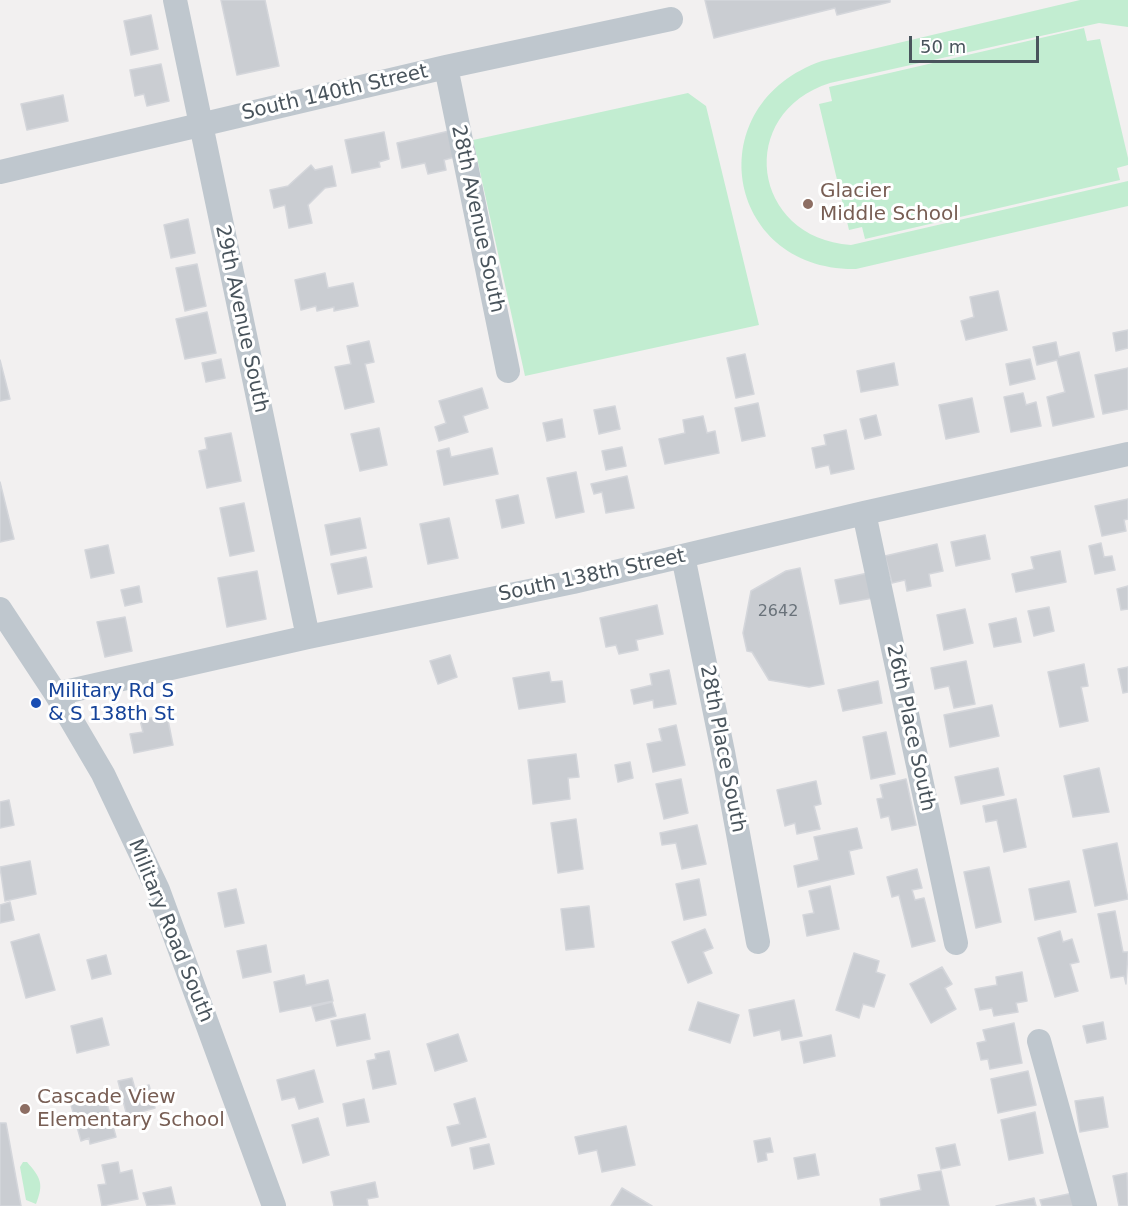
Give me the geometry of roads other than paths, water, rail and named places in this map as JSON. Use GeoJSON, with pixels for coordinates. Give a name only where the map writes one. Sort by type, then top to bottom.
{"type":"FeatureCollection","features":[{"type":"Feature","properties":{"kind":"street","name":"29th Avenue South"},"geometry":{"type":"LineString","coordinates":[[175,0],[308,637]]}},
{"type":"Feature","properties":{"kind":"street","name":"South 140th Street"},"geometry":{"type":"LineString","coordinates":[[0,172],[446,67],[671,19]]}},
{"type":"Feature","properties":{"kind":"street","name":"28th Avenue South"},"geometry":{"type":"LineString","coordinates":[[446,67],[508,371]]}},
{"type":"Feature","properties":{"kind":"street","name":"South 138th Street"},"geometry":{"type":"LineString","coordinates":[[56,694],[308,637],[573,582],[864,513],[1128,454]]}},
{"type":"Feature","properties":{"kind":"street","name":"26th Place South"},"geometry":{"type":"LineString","coordinates":[[864,513],[956,943]]}},
{"type":"Feature","properties":{"kind":"street","name":"28th Place South"},"geometry":{"type":"LineString","coordinates":[[683,556],[723,752],[758,942]]}},
{"type":"Feature","properties":{"kind":"street","name":"Military Road South"},"geometry":{"type":"LineString","coordinates":[[0,609],[56,694],[103,774],[158,890],[274,1206]]}},
{"type":"Feature","properties":{"kind":"street"},"geometry":{"type":"LineString","coordinates":[[1039,1041],[1085,1206]]}},
{"type":"Feature","properties":{"kind":"place","name":"Glacier Middle School"},"geometry":{"type":"Point","coordinates":[808,204]}},
{"type":"Feature","properties":{"kind":"place","name":"Military Rd S & S 138th St"},"geometry":{"type":"Point","coordinates":[36,703]}},
{"type":"Feature","properties":{"kind":"place","name":"Cascade View Elementary School"},"geometry":{"type":"Point","coordinates":[25,1109]}}]}
